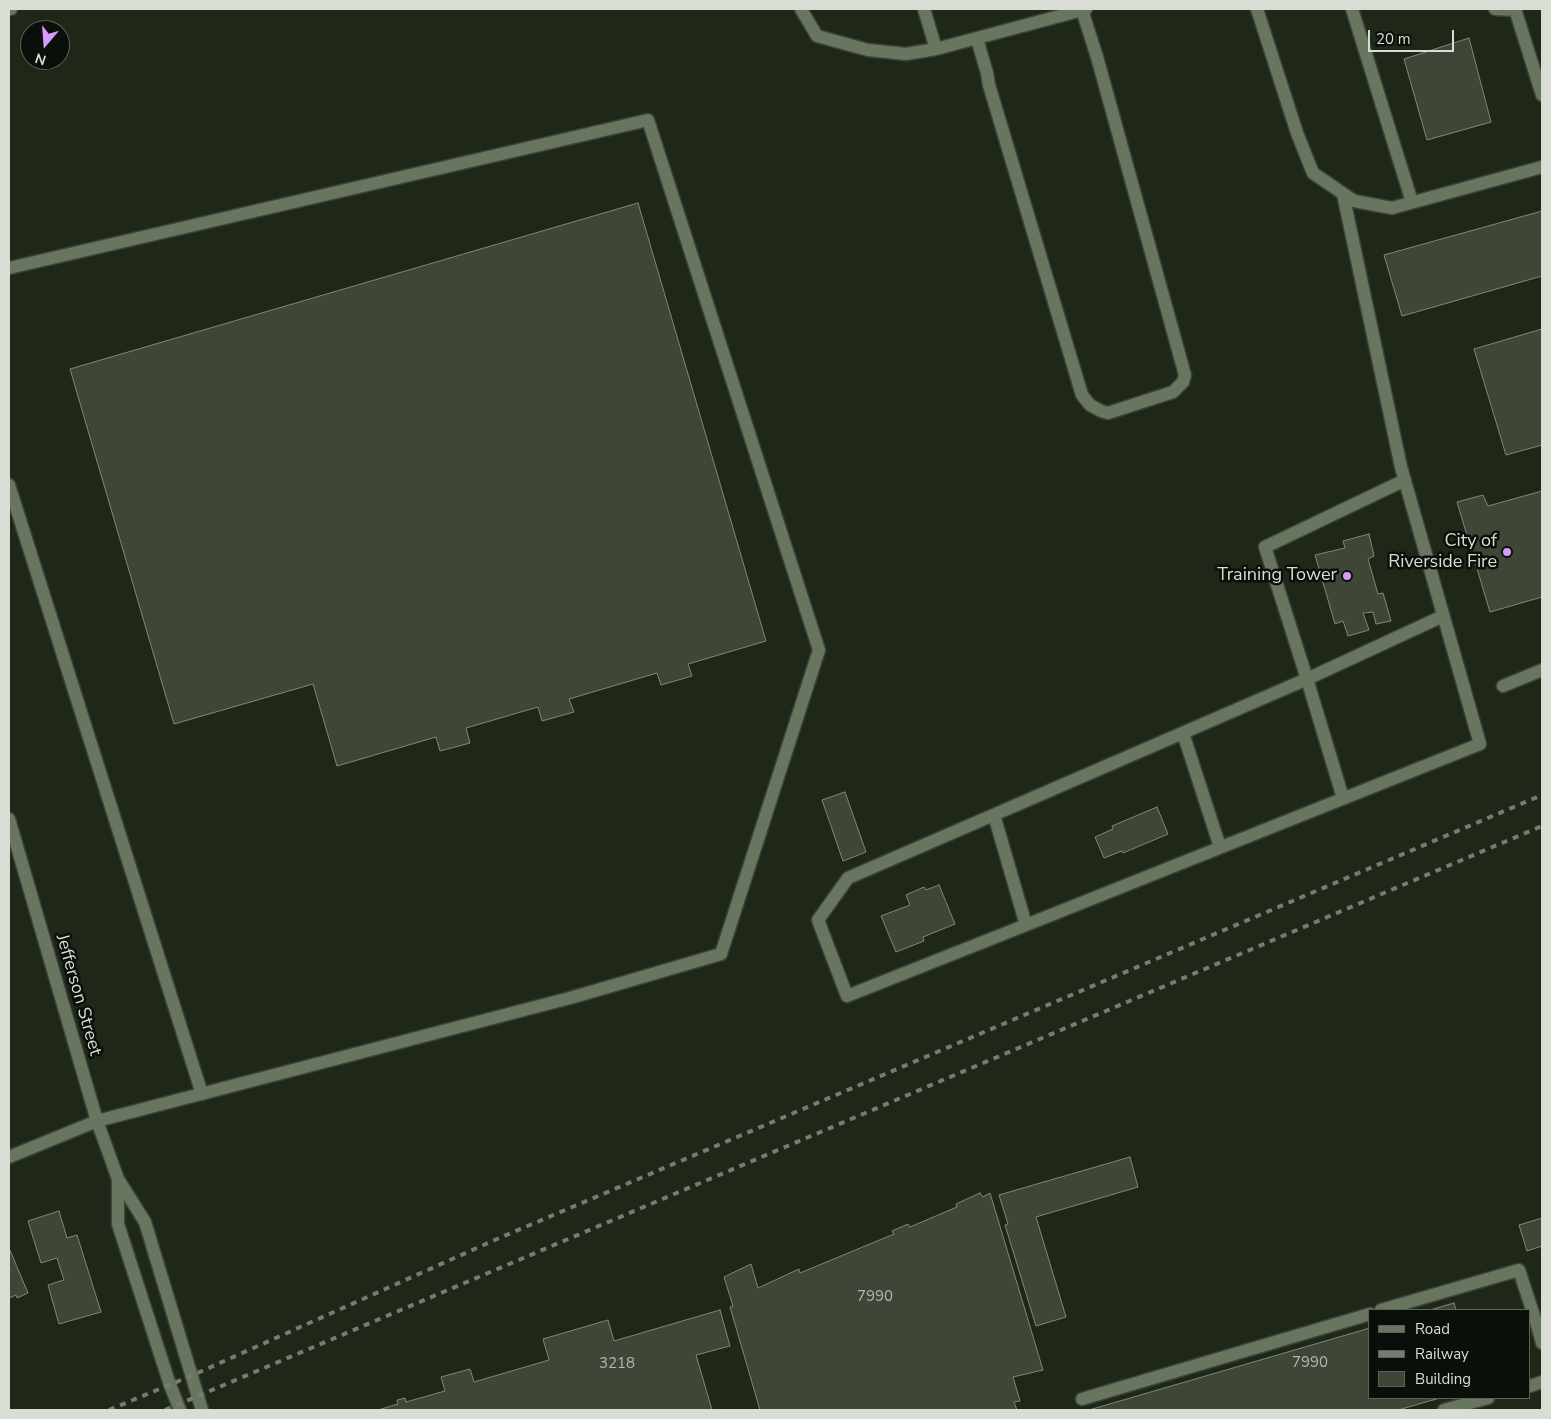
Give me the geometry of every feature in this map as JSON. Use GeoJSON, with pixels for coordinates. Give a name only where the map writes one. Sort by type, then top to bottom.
{"type":"FeatureCollection","features":[{"type":"Feature","properties":{"kind":"street"},"geometry":{"type":"LineString","coordinates":[[801,9],[817,36],[868,50],[906,54],[936,49],[1084,9],[1185,375],[1183,382],[1172,392],[1108,413],[1090,405],[1082,394],[989,85],[977,38]]}},
{"type":"Feature","properties":{"kind":"street"},"geometry":{"type":"LineString","coordinates":[[924,9],[936,49]]}},
{"type":"Feature","properties":{"kind":"street"},"geometry":{"type":"LineString","coordinates":[[1257,9],[1297,133],[1314,173],[1354,201],[1392,208],[1542,167]]}},
{"type":"Feature","properties":{"kind":"street"},"geometry":{"type":"LineString","coordinates":[[1352,9],[1412,202]]}},
{"type":"Feature","properties":{"kind":"street"},"geometry":{"type":"LineString","coordinates":[[1495,9],[1516,9],[1542,96]]}},
{"type":"Feature","properties":{"kind":"street"},"geometry":{"type":"LineString","coordinates":[[9,268],[648,120],[818,650],[721,954],[570,998],[97,1121],[9,1157]]}},
{"type":"Feature","properties":{"kind":"street"},"geometry":{"type":"LineString","coordinates":[[1343,194],[1405,480],[1444,616],[1480,744],[847,996],[818,920],[848,878],[1307,680],[1444,616]]}},
{"type":"Feature","properties":{"kind":"street"},"geometry":{"type":"LineString","coordinates":[[1343,798],[1265,547],[1405,480]]}},
{"type":"Feature","properties":{"kind":"street"},"geometry":{"type":"LineString","coordinates":[[9,485],[202,1094]]}},
{"type":"Feature","properties":{"kind":"street"},"geometry":{"type":"LineString","coordinates":[[1503,686],[1542,670]]}},
{"type":"Feature","properties":{"kind":"street"},"geometry":{"type":"LineString","coordinates":[[1183,733],[1220,847]]}},
{"type":"Feature","properties":{"kind":"street"},"geometry":{"type":"LineString","coordinates":[[994,814],[1026,925]]}},
{"type":"Feature","properties":{"kind":"street","name":"Jefferson Street"},"geometry":{"type":"LineString","coordinates":[[9,819],[97,1121],[118,1179],[145,1222],[202,1410]]}},
{"type":"Feature","properties":{"kind":"street","name":"Jefferson Street"},"geometry":{"type":"LineString","coordinates":[[118,1179],[118,1224],[170,1385],[180,1410]]}},
{"type":"Feature","properties":{"kind":"street"},"geometry":{"type":"LineString","coordinates":[[1384,1309],[1519,1270],[1540,1327],[1542,1343]]}},
{"type":"Feature","properties":{"kind":"street"},"geometry":{"type":"LineString","coordinates":[[1082,1399],[1368,1315]]}},
{"type":"Feature","properties":{"kind":"street"},"geometry":{"type":"LineString","coordinates":[[1444,1410],[1484,1399]]}},
{"type":"Feature","properties":{"kind":"building"},"geometry":{"type":"Polygon","coordinates":[[[1469,38],[1491,122],[1427,140],[1404,59],[1469,38]]]}},
{"type":"Feature","properties":{"kind":"building"},"geometry":{"type":"Polygon","coordinates":[[[638,203],[766,641],[688,664],[692,676],[661,685],[657,673],[569,699],[574,712],[542,721],[538,707],[466,728],[470,743],[440,751],[436,737],[337,766],[313,684],[174,724],[70,369],[638,203]]]}},
{"type":"Feature","properties":{"kind":"building"},"geometry":{"type":"Polygon","coordinates":[[[1542,211],[1542,276],[1402,316],[1384,255],[1542,211]]]}},
{"type":"Feature","properties":{"kind":"building"},"geometry":{"type":"Polygon","coordinates":[[[1542,329],[1542,445],[1506,455],[1474,349],[1542,329]]]}},
{"type":"Feature","properties":{"kind":"building","name":"City of Riverside Fire"},"geometry":{"type":"Polygon","coordinates":[[[1542,491],[1542,597],[1490,612],[1457,502],[1483,495],[1488,506],[1542,491]]]}},
{"type":"Feature","properties":{"kind":"building","name":"Training Tower"},"geometry":{"type":"Polygon","coordinates":[[[1369,534],[1374,556],[1368,559],[1378,594],[1383,593],[1391,621],[1376,624],[1373,612],[1363,613],[1369,630],[1348,636],[1343,621],[1335,624],[1315,555],[1345,548],[1343,541],[1369,534]]]}},
{"type":"Feature","properties":{"kind":"building"},"geometry":{"type":"Polygon","coordinates":[[[845,792],[866,852],[843,861],[822,800],[845,792]]]}},
{"type":"Feature","properties":{"kind":"building"},"geometry":{"type":"Polygon","coordinates":[[[1157,807],[1168,834],[1123,853],[1122,851],[1104,858],[1095,837],[1113,829],[1112,826],[1157,807]]]}},
{"type":"Feature","properties":{"kind":"building"},"geometry":{"type":"Polygon","coordinates":[[[939,885],[955,924],[923,937],[924,941],[896,952],[881,916],[910,905],[906,895],[924,887],[926,890],[939,885]]]}},
{"type":"Feature","properties":{"kind":"building"},"geometry":{"type":"Polygon","coordinates":[[[1130,1157],[1138,1187],[1036,1217],[1066,1317],[1036,1326],[1005,1225],[1008,1224],[999,1195],[1130,1157]]]}},
{"type":"Feature","properties":{"kind":"building"},"geometry":{"type":"Polygon","coordinates":[[[980,1193],[983,1197],[990,1193],[1043,1370],[1013,1377],[1020,1401],[1014,1402],[1017,1410],[760,1410],[730,1307],[733,1306],[724,1277],[751,1264],[758,1288],[799,1269],[800,1273],[894,1234],[892,1231],[908,1224],[910,1227],[957,1207],[956,1204],[980,1193]]]}},
{"type":"Feature","properties":{"kind":"building"},"geometry":{"type":"Polygon","coordinates":[[[59,1211],[67,1238],[77,1235],[101,1312],[59,1324],[48,1285],[64,1280],[57,1258],[41,1263],[28,1221],[59,1211]]]}},
{"type":"Feature","properties":{"kind":"building"},"geometry":{"type":"Polygon","coordinates":[[[1542,1218],[1542,1246],[1527,1251],[1519,1225],[1542,1218]]]}},
{"type":"Feature","properties":{"kind":"building"},"geometry":{"type":"Polygon","coordinates":[[[9,1248],[28,1293],[17,1298],[16,1295],[9,1298],[9,1248]]]}},
{"type":"Feature","properties":{"kind":"building"},"geometry":{"type":"Polygon","coordinates":[[[1454,1303],[1456,1309],[1433,1309],[1454,1303]]]}},
{"type":"Feature","properties":{"kind":"building"},"geometry":{"type":"Polygon","coordinates":[[[720,1310],[730,1346],[696,1355],[712,1410],[378,1410],[398,1404],[397,1400],[405,1398],[406,1402],[445,1391],[441,1377],[470,1369],[474,1382],[549,1360],[543,1339],[608,1320],[614,1341],[720,1310]]]}},
{"type":"Feature","properties":{"kind":"building"},"geometry":{"type":"Polygon","coordinates":[[[1368,1329],[1368,1399],[1436,1399],[1398,1410],[1089,1410],[1368,1329]]]}},
{"type":"Feature","properties":{"kind":"railway"},"geometry":{"type":"LineString","coordinates":[[109,1410],[193,1375],[497,1239],[1542,795]]}},
{"type":"Feature","properties":{"kind":"railway"},"geometry":{"type":"LineString","coordinates":[[165,1410],[1542,826]]}},
{"type":"Feature","properties":{"kind":"place","name":"City of Riverside Fire"},"geometry":{"type":"Point","coordinates":[1507,552]}},
{"type":"Feature","properties":{"kind":"place","name":"Training Tower"},"geometry":{"type":"Point","coordinates":[1347,576]}}]}
